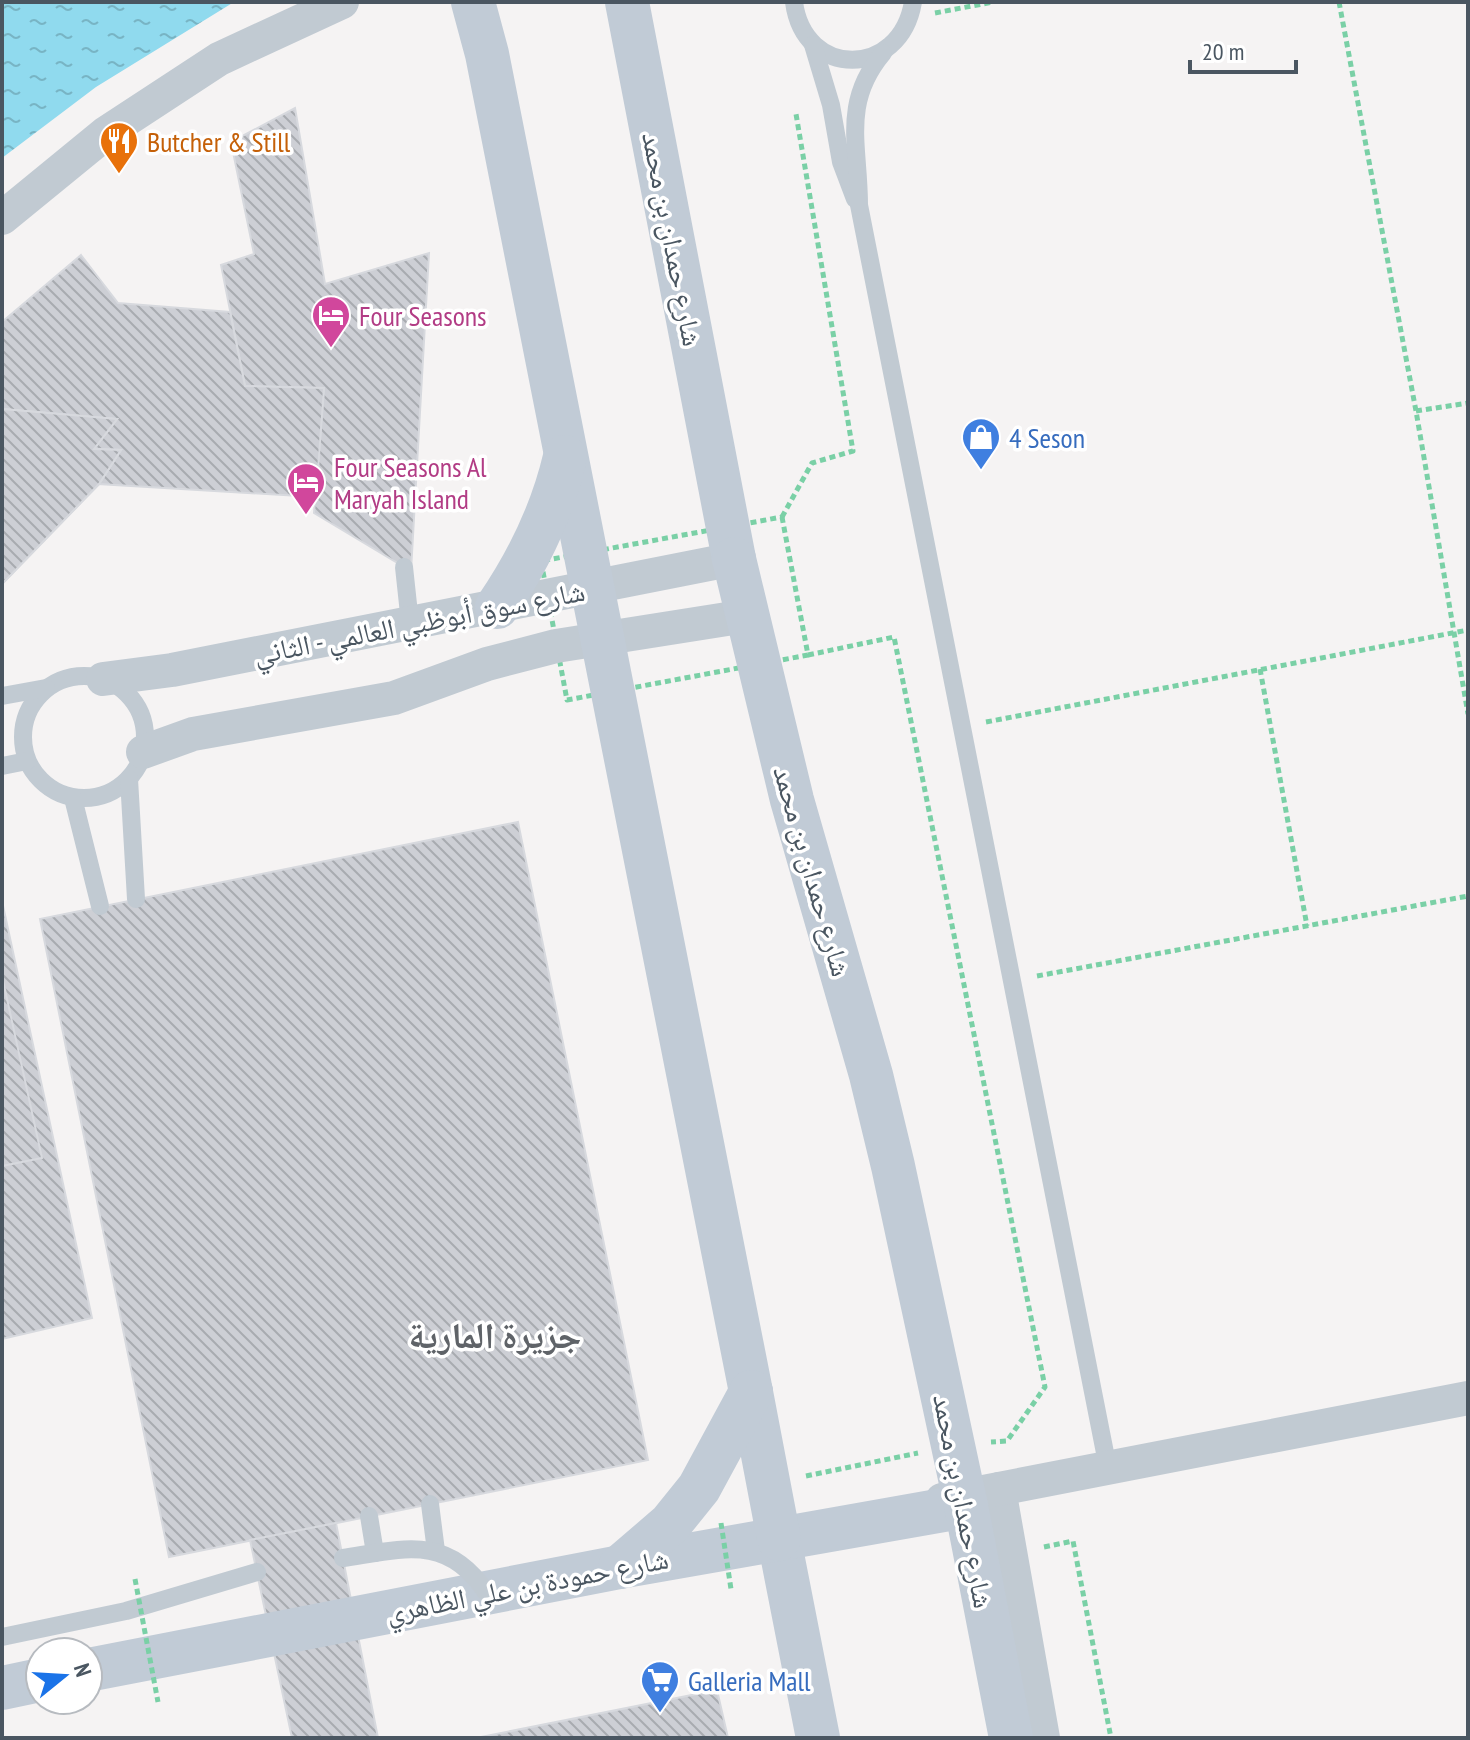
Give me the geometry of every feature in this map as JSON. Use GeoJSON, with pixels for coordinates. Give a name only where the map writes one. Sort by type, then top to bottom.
{"type":"FeatureCollection","features":[{"type":"Feature","properties":{"kind":"main road"},"geometry":{"type":"LineString","coordinates":[[473,2],[567,451],[818,1738]]}},
{"type":"Feature","properties":{"kind":"main road","name":"شارع حمدان بن محمد"},"geometry":{"type":"LineString","coordinates":[[627,2],[746,616],[817,894],[871,1075],[983,1498],[1011,1738]]}},
{"type":"Feature","properties":{"kind":"main road"},"geometry":{"type":"LineString","coordinates":[[497,607],[543,528],[567,451]]}},
{"type":"Feature","properties":{"kind":"main road"},"geometry":{"type":"LineString","coordinates":[[620,1567],[670,1524],[699,1488],[751,1392]]}},
{"type":"Feature","properties":{"kind":"main road","name":"شارع حمودة بن علي الظاهري"},"geometry":{"type":"LineString","coordinates":[[104,1667],[983,1498]]}},
{"type":"Feature","properties":{"kind":"main road"},"geometry":{"type":"LineString","coordinates":[[2,1688],[24,1683]]}},
{"type":"Feature","properties":{"kind":"street"},"geometry":{"type":"LineString","coordinates":[[2,218],[106,133],[219,59],[342,2]]}},
{"type":"Feature","properties":{"kind":"street","name":"شارع سوق أبوظبي العالمي - الثاني"},"geometry":{"type":"LineString","coordinates":[[103,679],[172,670],[734,559]]}},
{"type":"Feature","properties":{"kind":"street","name":"شارع سوق أبوظبي العالمي - الثاني"},"geometry":{"type":"LineString","coordinates":[[136,766],[219,728],[382,701],[520,654],[746,616]]}},
{"type":"Feature","properties":{"kind":"street"},"geometry":{"type":"LineString","coordinates":[[104,1657],[983,1498],[1108,1468],[1468,1398]]}},
{"type":"Feature","properties":{"kind":"street"},"geometry":{"type":"LineString","coordinates":[[983,1498],[1043,1738]]}},
{"type":"Feature","properties":{"kind":"street"},"geometry":{"type":"LineString","coordinates":[[2,1676],[24,1672]]}},
{"type":"Feature","properties":{"kind":"lane"},"geometry":{"type":"LineString","coordinates":[[794,2],[796,18],[813,45],[831,105],[845,177],[859,205]]}},
{"type":"Feature","properties":{"kind":"lane"},"geometry":{"type":"LineString","coordinates":[[912,10],[895,44],[870,68],[855,105],[853,125],[859,205],[1108,1468]]}},
{"type":"Feature","properties":{"kind":"lane"},"geometry":{"type":"LineString","coordinates":[[813,45],[839,58],[854,60],[883,53]]}},
{"type":"Feature","properties":{"kind":"lane"},"geometry":{"type":"LineString","coordinates":[[404,567],[410,623]]}},
{"type":"Feature","properties":{"kind":"lane"},"geometry":{"type":"LineString","coordinates":[[2,696],[46,688],[64,679],[83,675],[120,687],[141,716],[145,734],[136,766],[136,899]]}},
{"type":"Feature","properties":{"kind":"lane"},"geometry":{"type":"LineString","coordinates":[[46,688],[32,703],[24,721],[22,742],[27,761],[38,779],[54,791],[73,798],[94,798],[113,792],[136,766]]}},
{"type":"Feature","properties":{"kind":"lane"},"geometry":{"type":"LineString","coordinates":[[2,766],[27,761]]}},
{"type":"Feature","properties":{"kind":"lane"},"geometry":{"type":"LineString","coordinates":[[73,798],[100,906]]}},
{"type":"Feature","properties":{"kind":"lane"},"geometry":{"type":"LineString","coordinates":[[430,1504],[436,1551]]}},
{"type":"Feature","properties":{"kind":"lane"},"geometry":{"type":"LineString","coordinates":[[369,1516],[375,1553]]}},
{"type":"Feature","properties":{"kind":"lane"},"geometry":{"type":"LineString","coordinates":[[343,1558],[420,1548],[436,1551],[465,1566],[486,1592]]}},
{"type":"Feature","properties":{"kind":"lane"},"geometry":{"type":"LineString","coordinates":[[2,1637],[140,1607],[257,1572]]}},
{"type":"Feature","properties":{"kind":"path"},"geometry":{"type":"LineString","coordinates":[[912,10],[993,2]]}},
{"type":"Feature","properties":{"kind":"path"},"geometry":{"type":"LineString","coordinates":[[1339,2],[1416,411],[1468,714]]}},
{"type":"Feature","properties":{"kind":"path"},"geometry":{"type":"LineString","coordinates":[[782,517],[812,463],[853,451],[796,114]]}},
{"type":"Feature","properties":{"kind":"path"},"geometry":{"type":"LineString","coordinates":[[1416,411],[1468,403]]}},
{"type":"Feature","properties":{"kind":"path"},"geometry":{"type":"LineString","coordinates":[[962,726],[1468,630]]}},
{"type":"Feature","properties":{"kind":"path"},"geometry":{"type":"LineString","coordinates":[[1260,669],[1307,926]]}},
{"type":"Feature","properties":{"kind":"path"},"geometry":{"type":"LineString","coordinates":[[1012,981],[1468,896]]}},
{"type":"Feature","properties":{"kind":"path"},"geometry":{"type":"LineString","coordinates":[[1043,1547],[1073,1541],[1111,1738]]}},
{"type":"Feature","properties":{"kind":"path"},"geometry":{"type":"LineString","coordinates":[[135,1579],[158,1702]]}},
{"type":"Feature","properties":{"kind":"water"},"geometry":{"type":"Polygon","coordinates":[[[2,2],[234,2],[96,87],[2,158],[2,2]]]}},
{"type":"Feature","properties":{"kind":"building","name":"Four Seasons"},"geometry":{"type":"Polygon","coordinates":[[[295,108],[325,284],[429,253],[411,571],[314,513],[324,388],[245,386],[221,265],[254,254],[231,142],[295,108]]]}},
{"type":"Feature","properties":{"kind":"building","name":"Four Seasons"},"geometry":{"type":"Polygon","coordinates":[[[81,255],[118,303],[230,312],[245,386],[324,388],[316,497],[99,484],[121,450],[94,449],[117,419],[2,409],[2,322],[81,255]]]}},
{"type":"Feature","properties":{"kind":"building"},"geometry":{"type":"Polygon","coordinates":[[[2,409],[117,419],[94,449],[121,450],[99,484],[2,584],[2,409]]]}},
{"type":"Feature","properties":{"kind":"building"},"geometry":{"type":"Polygon","coordinates":[[[2,409],[117,419],[94,449],[121,450],[99,484],[2,584],[2,409]]]}},
{"type":"Feature","properties":{"kind":"building"},"geometry":{"type":"Polygon","coordinates":[[[518,822],[648,1460],[169,1557],[40,919],[518,822]]]}},
{"type":"Feature","properties":{"kind":"building"},"geometry":{"type":"Polygon","coordinates":[[[2,901],[92,1318],[2,1339],[2,901]]]}},
{"type":"Feature","properties":{"kind":"building"},"geometry":{"type":"Polygon","coordinates":[[[2,976],[42,1158],[2,1166],[2,976]]]}},
{"type":"Feature","properties":{"kind":"building"},"geometry":{"type":"Polygon","coordinates":[[[336,1523],[378,1738],[292,1738],[250,1540],[336,1523]]]}},
{"type":"Feature","properties":{"kind":"building","name":"Galleria Mall"},"geometry":{"type":"Polygon","coordinates":[[[717,1690],[728,1738],[476,1738],[717,1690]]]}},
{"type":"Feature","properties":{"kind":"place","name":"Butcher & Still"},"geometry":{"type":"Point","coordinates":[119,175]}},
{"type":"Feature","properties":{"kind":"place","name":"Four Seasons"},"geometry":{"type":"Point","coordinates":[331,349]}},
{"type":"Feature","properties":{"kind":"place","name":"4 Seson"},"geometry":{"type":"Point","coordinates":[981,471]}},
{"type":"Feature","properties":{"kind":"place","name":"Four Seasons Al Maryah Island"},"geometry":{"type":"Point","coordinates":[306,516]}},
{"type":"Feature","properties":{"kind":"place","name":"Galleria Mall"},"geometry":{"type":"Point","coordinates":[660,1714]}},
{"type":"Feature","properties":{"kind":"district","name":"جزيرة المارية"},"geometry":{"type":"Point","coordinates":[495,1334]}}]}
